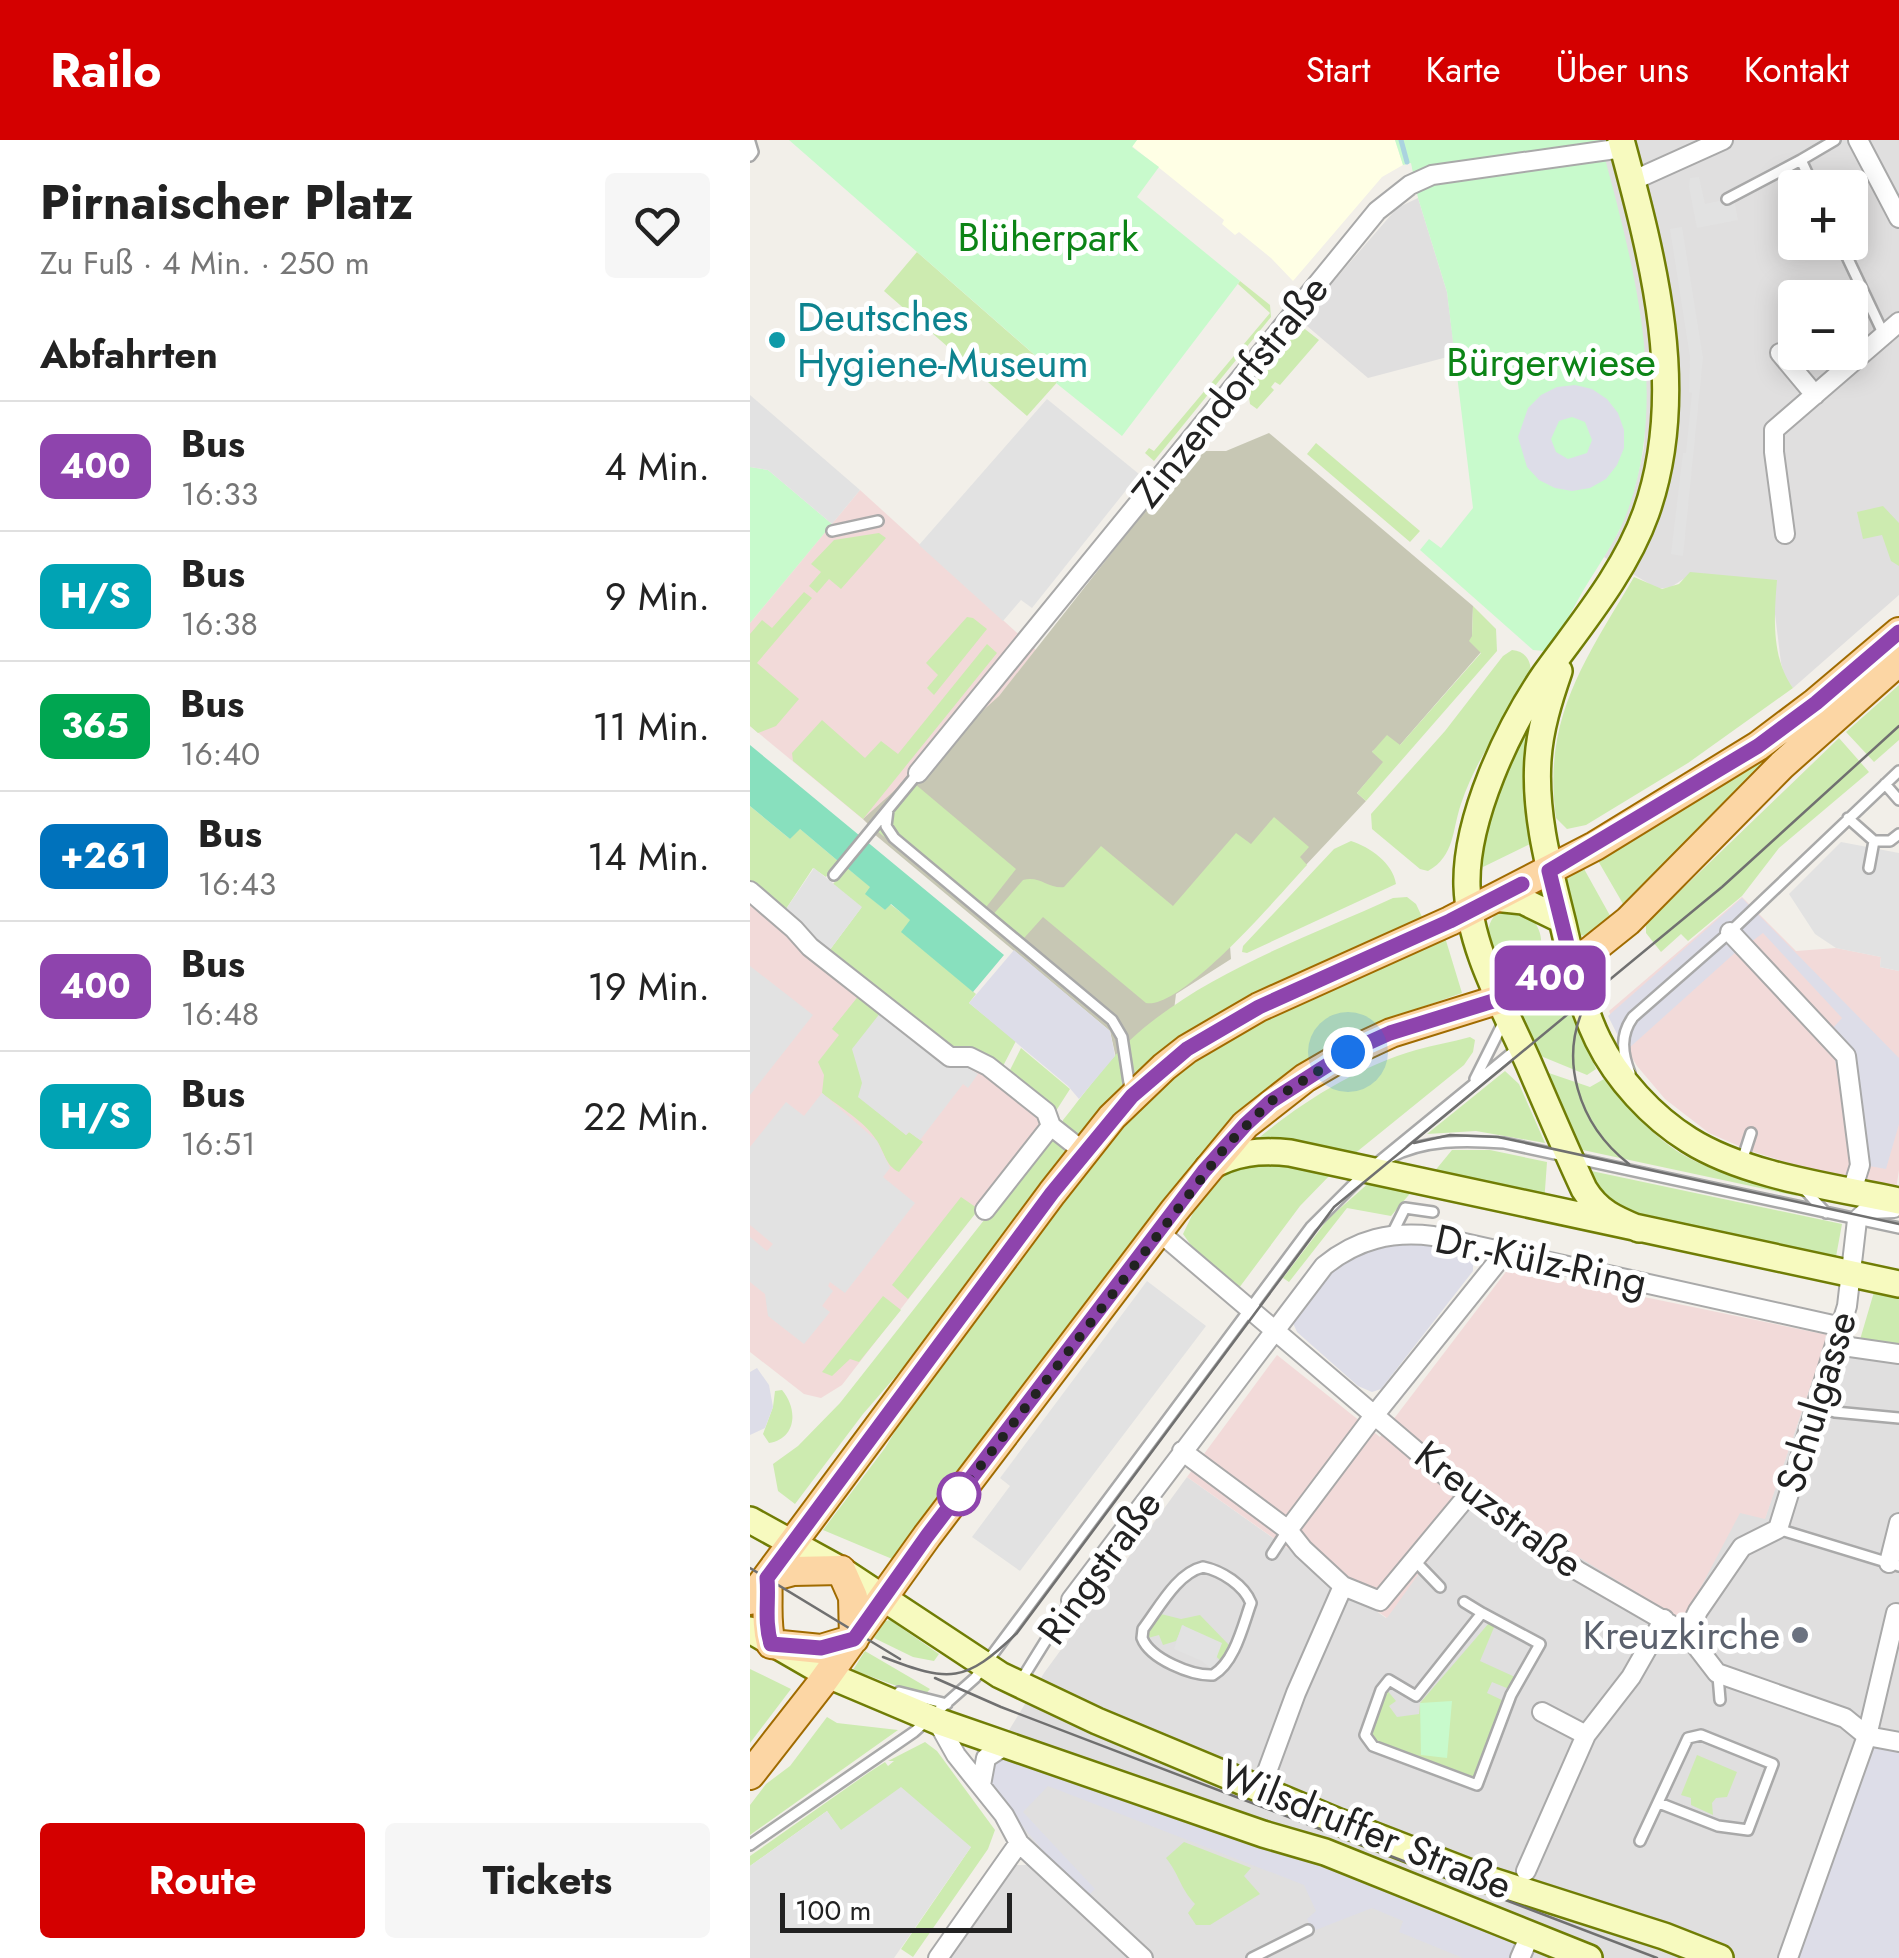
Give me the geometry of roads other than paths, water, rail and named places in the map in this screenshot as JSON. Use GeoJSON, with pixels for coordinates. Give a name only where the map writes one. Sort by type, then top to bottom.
{"type":"FeatureCollection","features":[{"type":"Feature","properties":{"kind":"main road"},"geometry":{"type":"LineString","coordinates":[[1482,904],[1467,883],[1471,840],[1486,792],[1537,688],[1568,648],[1633,540],[1652,490],[1666,408],[1663,340],[1654,281],[1622,144]]}},
{"type":"Feature","properties":{"kind":"main road"},"geometry":{"type":"LineString","coordinates":[[759,1589],[1084,1152],[1132,1096],[1187,1049],[1244,1015],[1549,871],[1758,746],[1816,703],[1899,632]]}},
{"type":"Feature","properties":{"kind":"main road"},"geometry":{"type":"LineString","coordinates":[[1568,648],[1543,721],[1538,801],[1549,871],[1572,964],[1599,1042],[1643,1101],[1692,1142],[1741,1164],[1899,1205]]}},
{"type":"Feature","properties":{"kind":"main road"},"geometry":{"type":"LineString","coordinates":[[750,1775],[1158,1231],[1245,1125],[1270,1102],[1333,1061],[1390,1033],[1503,1007],[1572,964],[1628,921],[1782,765],[1899,660]]}},
{"type":"Feature","properties":{"kind":"main road"},"geometry":{"type":"LineString","coordinates":[[1482,904],[1523,901],[1562,920]]}},
{"type":"Feature","properties":{"kind":"main road","name":"Dr.-Külz-Ring"},"geometry":{"type":"LineString","coordinates":[[1482,904],[1481,955],[1569,1156],[1593,1203],[1608,1216],[1639,1229]]}},
{"type":"Feature","properties":{"kind":"main road","name":"Dr.-Külz-Ring"},"geometry":{"type":"LineString","coordinates":[[1204,1171],[1230,1157],[1261,1152],[1372,1167],[1899,1284]]}},
{"type":"Feature","properties":{"kind":"main road","name":"Wilsdruffer Straße"},"geometry":{"type":"LineString","coordinates":[[750,1520],[841,1570],[986,1666],[1097,1722],[1486,1879],[1720,1958]]}},
{"type":"Feature","properties":{"kind":"main road"},"geometry":{"type":"LineString","coordinates":[[759,1589],[793,1571],[841,1570],[853,1598],[854,1639]]}},
{"type":"Feature","properties":{"kind":"main road"},"geometry":{"type":"LineString","coordinates":[[759,1589],[769,1599],[760,1637],[821,1648],[854,1639]]}},
{"type":"Feature","properties":{"kind":"main road","name":"Wilsdruffer Straße"},"geometry":{"type":"LineString","coordinates":[[760,1637],[856,1689],[939,1715],[1006,1745],[1325,1852],[1459,1904],[1525,1947],[1589,1958]]}},
{"type":"Feature","properties":{"kind":"street"},"geometry":{"type":"LineString","coordinates":[[1632,181],[1723,140]]}},
{"type":"Feature","properties":{"kind":"street"},"geometry":{"type":"LineString","coordinates":[[1858,140],[1899,218]]}},
{"type":"Feature","properties":{"kind":"street","name":"Zinzendorfstraße"},"geometry":{"type":"LineString","coordinates":[[918,773],[1377,211],[1396,194],[1432,176],[1622,144]]}},
{"type":"Feature","properties":{"kind":"street"},"geometry":{"type":"LineString","coordinates":[[1785,534],[1774,430],[1892,328]]}},
{"type":"Feature","properties":{"kind":"street"},"geometry":{"type":"LineString","coordinates":[[1795,370],[1815,394]]}},
{"type":"Feature","properties":{"kind":"street"},"geometry":{"type":"LineString","coordinates":[[750,892],[810,947],[950,1058],[970,1057],[1002,1077],[1046,1112],[1052,1126],[1084,1152]]}},
{"type":"Feature","properties":{"kind":"street"},"geometry":{"type":"LineString","coordinates":[[1730,932],[1846,1056],[1860,1165],[1852,1191]]}},
{"type":"Feature","properties":{"kind":"street"},"geometry":{"type":"LineString","coordinates":[[984,1210],[1052,1126]]}},
{"type":"Feature","properties":{"kind":"street"},"geometry":{"type":"LineString","coordinates":[[1849,1274],[1857,1220],[1869,1210],[1899,1205]]}},
{"type":"Feature","properties":{"kind":"street","name":"Kreuzstraße"},"geometry":{"type":"LineString","coordinates":[[1158,1231],[1468,1494],[1578,1571],[1687,1634],[1716,1690],[1845,1718],[1867,1736]]}},
{"type":"Feature","properties":{"kind":"street","name":"Dr.-Külz-Ring"},"geometry":{"type":"LineString","coordinates":[[1276,1330],[1332,1259],[1362,1243],[1392,1234],[1433,1236],[1507,1250],[1899,1354]]}},
{"type":"Feature","properties":{"kind":"street"},"geometry":{"type":"LineString","coordinates":[[1288,1530],[1507,1250]]}},
{"type":"Feature","properties":{"kind":"street","name":"Schulgasse"},"geometry":{"type":"LineString","coordinates":[[1778,1528],[1839,1336],[1847,1306],[1849,1274]]}},
{"type":"Feature","properties":{"kind":"street","name":"Ringstraße"},"geometry":{"type":"LineString","coordinates":[[1071,1600],[1276,1330]]}},
{"type":"Feature","properties":{"kind":"street","name":"Ringstraße"},"geometry":{"type":"LineString","coordinates":[[1182,1451],[1288,1530],[1344,1586]]}},
{"type":"Feature","properties":{"kind":"street"},"geometry":{"type":"LineString","coordinates":[[1261,1788],[1296,1693],[1344,1586],[1380,1601],[1468,1494]]}},
{"type":"Feature","properties":{"kind":"street"},"geometry":{"type":"LineString","coordinates":[[1894,1565],[1899,1523]]}},
{"type":"Feature","properties":{"kind":"street"},"geometry":{"type":"LineString","coordinates":[[1687,1634],[1698,1610],[1742,1548],[1778,1528]]}},
{"type":"Feature","properties":{"kind":"street"},"geometry":{"type":"LineString","coordinates":[[1788,1958],[1867,1736],[1898,1608]]}},
{"type":"Feature","properties":{"kind":"street"},"geometry":{"type":"LineString","coordinates":[[1526,1871],[1586,1734],[1631,1677],[1664,1619]]}},
{"type":"Feature","properties":{"kind":"street"},"geometry":{"type":"LineString","coordinates":[[1542,1712],[1586,1734]]}},
{"type":"Feature","properties":{"kind":"street"},"geometry":{"type":"LineString","coordinates":[[939,1715],[956,1755],[1019,1843],[1143,1958]]}},
{"type":"Feature","properties":{"kind":"street"},"geometry":{"type":"LineString","coordinates":[[1867,1736],[1899,1742]]}},
{"type":"Feature","properties":{"kind":"street"},"geometry":{"type":"LineString","coordinates":[[980,1784],[986,1758],[1006,1745]]}},
{"type":"Feature","properties":{"kind":"street"},"geometry":{"type":"LineString","coordinates":[[938,1958],[1019,1843]]}},
{"type":"Feature","properties":{"kind":"lane"},"geometry":{"type":"LineString","coordinates":[[1727,200],[1835,140]]}},
{"type":"Feature","properties":{"kind":"lane"},"geometry":{"type":"LineString","coordinates":[[750,142],[750,156]]}},
{"type":"Feature","properties":{"kind":"lane"},"geometry":{"type":"LineString","coordinates":[[1801,160],[1806,170]]}},
{"type":"Feature","properties":{"kind":"lane"},"geometry":{"type":"LineString","coordinates":[[1851,260],[1892,328]]}},
{"type":"Feature","properties":{"kind":"lane"},"geometry":{"type":"LineString","coordinates":[[832,531],[878,521]]}},
{"type":"Feature","properties":{"kind":"lane"},"geometry":{"type":"LineString","coordinates":[[1643,1101],[1628,1067],[1623,1042],[1633,1016],[1730,932],[1899,770]]}},
{"type":"Feature","properties":{"kind":"lane"},"geometry":{"type":"LineString","coordinates":[[834,876],[918,773]]}},
{"type":"Feature","properties":{"kind":"lane"},"geometry":{"type":"LineString","coordinates":[[1885,784],[1899,800]]}},
{"type":"Feature","properties":{"kind":"lane"},"geometry":{"type":"LineString","coordinates":[[888,810],[886,826],[894,838],[1112,1020],[1122,1036],[1132,1096]]}},
{"type":"Feature","properties":{"kind":"lane"},"geometry":{"type":"LineString","coordinates":[[1848,818],[1874,841],[1890,841],[1899,834]]}},
{"type":"Feature","properties":{"kind":"lane"},"geometry":{"type":"LineString","coordinates":[[1869,868],[1874,841]]}},
{"type":"Feature","properties":{"kind":"lane"},"geometry":{"type":"LineString","coordinates":[[1472,1086],[1503,1007]]}},
{"type":"Feature","properties":{"kind":"lane"},"geometry":{"type":"LineString","coordinates":[[750,1844],[939,1715],[986,1666],[1311,1226],[1372,1167],[1521,1046]]}},
{"type":"Feature","properties":{"kind":"lane"},"geometry":{"type":"LineString","coordinates":[[1741,1164],[1750,1133]]}},
{"type":"Feature","properties":{"kind":"lane"},"geometry":{"type":"LineString","coordinates":[[1372,1167],[1397,1153],[1459,1140],[1504,1143],[1899,1228]]}},
{"type":"Feature","properties":{"kind":"lane"},"geometry":{"type":"LineString","coordinates":[[1793,1177],[1826,1213]]}},
{"type":"Feature","properties":{"kind":"lane"},"geometry":{"type":"LineString","coordinates":[[1392,1234],[1404,1208],[1433,1212]]}},
{"type":"Feature","properties":{"kind":"lane"},"geometry":{"type":"LineString","coordinates":[[1817,1406],[1899,1418]]}},
{"type":"Feature","properties":{"kind":"lane"},"geometry":{"type":"LineString","coordinates":[[1778,1528],[1894,1565]]}},
{"type":"Feature","properties":{"kind":"lane"},"geometry":{"type":"LineString","coordinates":[[1272,1554],[1288,1530]]}},
{"type":"Feature","properties":{"kind":"lane"},"geometry":{"type":"LineString","coordinates":[[1415,1561],[1440,1586]]}},
{"type":"Feature","properties":{"kind":"lane"},"geometry":{"type":"LineString","coordinates":[[1193,1570],[1216,1570],[1250,1597],[1232,1653],[1219,1669],[1204,1675],[1184,1668],[1152,1652],[1142,1638],[1143,1629],[1182,1578],[1193,1570]]}},
{"type":"Feature","properties":{"kind":"lane","name":"Ringstraße"},"geometry":{"type":"LineString","coordinates":[[1018,1684],[1071,1600]]}},
{"type":"Feature","properties":{"kind":"lane"},"geometry":{"type":"LineString","coordinates":[[1464,1602],[1540,1644],[1512,1695],[1477,1785],[1373,1746],[1364,1735],[1381,1690],[1389,1680],[1416,1696],[1482,1614]]}},
{"type":"Feature","properties":{"kind":"lane"},"geometry":{"type":"LineString","coordinates":[[1640,1842],[1688,1738],[1704,1729],[1773,1764],[1748,1830],[1718,1826],[1659,1802]]}},
{"type":"Feature","properties":{"kind":"lane"},"geometry":{"type":"LineString","coordinates":[[1252,1958],[1308,1930]]}},
{"type":"Feature","properties":{"kind":"waterway"},"geometry":{"type":"LineString","coordinates":[[1401,140],[1407,162]]}},
{"type":"Feature","properties":{"kind":"tram line"},"geometry":{"type":"LineString","coordinates":[[883,1657],[925,1671],[956,1674],[984,1662],[1017,1633],[1334,1207],[1722,887],[1899,726]]}},
{"type":"Feature","properties":{"kind":"tram line"},"geometry":{"type":"LineString","coordinates":[[1588,999],[1574,1044],[1578,1089],[1597,1130],[1629,1164]]}},
{"type":"Feature","properties":{"kind":"tram line"},"geometry":{"type":"LineString","coordinates":[[1414,1143],[1450,1135],[1498,1137],[1899,1224]]}},
{"type":"Feature","properties":{"kind":"tram line"},"geometry":{"type":"LineString","coordinates":[[750,1568],[900,1659]]}},
{"type":"Feature","properties":{"kind":"tram line"},"geometry":{"type":"LineString","coordinates":[[935,1678],[1001,1707],[1657,1958]]}},
{"type":"Feature","properties":{"kind":"place","name":"Deutsches Hygiene-Museum"},"geometry":{"type":"Point","coordinates":[777,340]}},
{"type":"Feature","properties":{"kind":"place","name":"Kreuzkirche"},"geometry":{"type":"Point","coordinates":[1800,1635]}},
{"type":"Feature","properties":{"kind":"park label","name":"Blüherpark"},"geometry":{"type":"Point","coordinates":[1048,237]}},
{"type":"Feature","properties":{"kind":"park label","name":"Bürgerwiese"},"geometry":{"type":"Point","coordinates":[1551,362]}}]}
